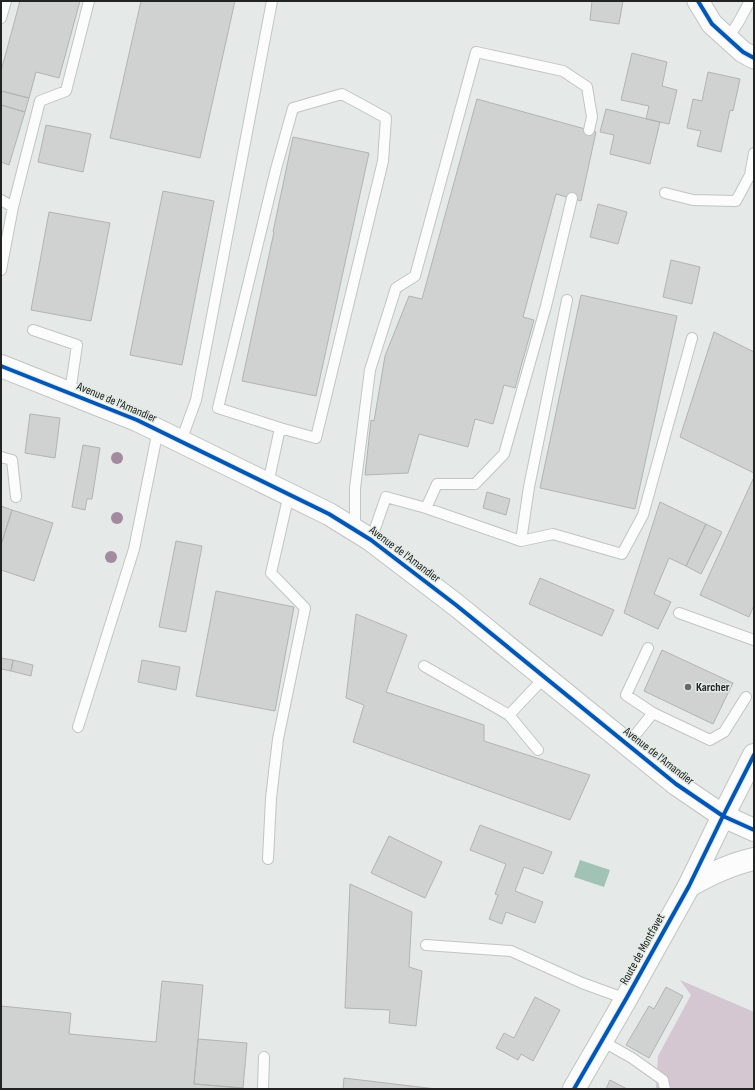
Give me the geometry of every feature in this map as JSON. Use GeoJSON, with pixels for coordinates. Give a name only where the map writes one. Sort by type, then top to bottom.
{"type":"FeatureCollection","features":[{"type":"Feature","properties":{"kind":"main road","name":"Avenue de l'Amandier"},"geometry":{"type":"LineString","coordinates":[[1,366],[137,420],[329,514],[363,535],[456,605],[676,784],[722,816],[754,830]]}},
{"type":"Feature","properties":{"kind":"main road","name":"Route de Montfavet"},"geometry":{"type":"LineString","coordinates":[[574,1089],[689,886],[722,816],[754,755]]}},
{"type":"Feature","properties":{"kind":"main road"},"geometry":{"type":"LineString","coordinates":[[689,886],[708,875],[731,865],[754,859]]}},
{"type":"Feature","properties":{"kind":"street"},"geometry":{"type":"LineString","coordinates":[[698,1],[712,24],[743,52],[754,58]]}},
{"type":"Feature","properties":{"kind":"lane"},"geometry":{"type":"LineString","coordinates":[[1,18],[6,1]]}},
{"type":"Feature","properties":{"kind":"lane"},"geometry":{"type":"LineString","coordinates":[[1,270],[13,207],[40,101],[66,91],[89,1]]}},
{"type":"Feature","properties":{"kind":"lane"},"geometry":{"type":"LineString","coordinates":[[181,441],[196,400],[272,1]]}},
{"type":"Feature","properties":{"kind":"lane"},"geometry":{"type":"LineString","coordinates":[[728,38],[750,1]]}},
{"type":"Feature","properties":{"kind":"lane"},"geometry":{"type":"LineString","coordinates":[[363,535],[355,488],[370,370],[396,288],[415,276],[476,52],[563,71],[587,87],[592,117],[589,130]]}},
{"type":"Feature","properties":{"kind":"lane"},"geometry":{"type":"LineString","coordinates":[[342,94],[386,118],[383,161],[316,438],[280,428],[218,408],[276,169],[293,108],[342,94]]}},
{"type":"Feature","properties":{"kind":"lane"},"geometry":{"type":"LineString","coordinates":[[665,193],[693,200],[736,201],[750,175],[754,153]]}},
{"type":"Feature","properties":{"kind":"lane"},"geometry":{"type":"LineString","coordinates":[[426,508],[437,484],[475,484],[504,454],[546,306],[572,198]]}},
{"type":"Feature","properties":{"kind":"lane"},"geometry":{"type":"LineString","coordinates":[[1,200],[13,207]]}},
{"type":"Feature","properties":{"kind":"lane"},"geometry":{"type":"LineString","coordinates":[[521,541],[529,487],[567,300]]}},
{"type":"Feature","properties":{"kind":"lane"},"geometry":{"type":"LineString","coordinates":[[33,330],[77,345],[70,393]]}},
{"type":"Feature","properties":{"kind":"lane"},"geometry":{"type":"LineString","coordinates":[[363,535],[386,497],[426,508],[521,541],[553,534],[622,554],[643,515],[692,338]]}},
{"type":"Feature","properties":{"kind":"lane"},"geometry":{"type":"LineString","coordinates":[[268,484],[280,428]]}},
{"type":"Feature","properties":{"kind":"lane"},"geometry":{"type":"LineString","coordinates":[[78,727],[134,549],[158,430]]}},
{"type":"Feature","properties":{"kind":"lane"},"geometry":{"type":"LineString","coordinates":[[1,457],[12,460],[16,497]]}},
{"type":"Feature","properties":{"kind":"lane"},"geometry":{"type":"LineString","coordinates":[[268,859],[271,798],[278,739],[305,608],[272,573],[289,494]]}},
{"type":"Feature","properties":{"kind":"lane"},"geometry":{"type":"LineString","coordinates":[[679,613],[754,640]]}},
{"type":"Feature","properties":{"kind":"lane"},"geometry":{"type":"LineString","coordinates":[[648,648],[626,696],[653,713],[710,740],[724,732],[746,697]]}},
{"type":"Feature","properties":{"kind":"lane"},"geometry":{"type":"LineString","coordinates":[[424,666],[509,715],[538,750]]}},
{"type":"Feature","properties":{"kind":"lane"},"geometry":{"type":"LineString","coordinates":[[509,715],[544,678]]}},
{"type":"Feature","properties":{"kind":"lane"},"geometry":{"type":"LineString","coordinates":[[627,745],[653,713]]}},
{"type":"Feature","properties":{"kind":"lane"},"geometry":{"type":"LineString","coordinates":[[426,945],[511,951],[582,983],[626,999]]}},
{"type":"Feature","properties":{"kind":"lane"},"geometry":{"type":"LineString","coordinates":[[602,1041],[632,1058],[663,1080],[665,1089]]}},
{"type":"Feature","properties":{"kind":"lane"},"geometry":{"type":"LineString","coordinates":[[262,1089],[264,1057]]}},
{"type":"Feature","properties":{"kind":"shaded area"},"geometry":{"type":"Polygon","coordinates":[[[580,860],[610,870],[604,887],[574,877],[580,860]]]}},
{"type":"Feature","properties":{"kind":"shaded area"},"geometry":{"type":"Polygon","coordinates":[[[680,980],[754,1012],[754,1089],[656,1089],[658,1056],[691,995],[680,980]]]}},
{"type":"Feature","properties":{"kind":"building"},"geometry":{"type":"Polygon","coordinates":[[[20,1],[80,1],[59,78],[36,72],[29,98],[1,91],[1,71],[20,1]]]}},
{"type":"Feature","properties":{"kind":"building"},"geometry":{"type":"Polygon","coordinates":[[[141,1],[235,1],[200,158],[110,138],[141,1]]]}},
{"type":"Feature","properties":{"kind":"building"},"geometry":{"type":"Polygon","coordinates":[[[592,1],[623,1],[619,24],[590,20],[592,1]]]}},
{"type":"Feature","properties":{"kind":"building"},"geometry":{"type":"Polygon","coordinates":[[[632,53],[667,62],[662,86],[677,90],[669,124],[646,119],[649,106],[621,100],[632,53]]]}},
{"type":"Feature","properties":{"kind":"building"},"geometry":{"type":"Polygon","coordinates":[[[708,72],[740,79],[733,111],[730,110],[721,152],[697,146],[701,131],[687,128],[693,99],[702,101],[708,72]]]}},
{"type":"Feature","properties":{"kind":"building"},"geometry":{"type":"Polygon","coordinates":[[[1,91],[29,98],[25,112],[1,105],[1,91]]]}},
{"type":"Feature","properties":{"kind":"building"},"geometry":{"type":"Polygon","coordinates":[[[477,99],[596,132],[581,201],[556,194],[523,317],[534,320],[515,388],[504,385],[493,424],[475,419],[468,447],[419,434],[408,473],[365,475],[371,420],[374,421],[385,356],[409,296],[422,299],[477,99]]]}},
{"type":"Feature","properties":{"kind":"building"},"geometry":{"type":"Polygon","coordinates":[[[1,105],[25,112],[9,165],[1,162],[1,105]]]}},
{"type":"Feature","properties":{"kind":"building"},"geometry":{"type":"Polygon","coordinates":[[[606,109],[660,122],[650,164],[610,154],[614,135],[600,132],[606,109]]]}},
{"type":"Feature","properties":{"kind":"building"},"geometry":{"type":"Polygon","coordinates":[[[46,125],[91,134],[83,172],[38,162],[46,125]]]}},
{"type":"Feature","properties":{"kind":"building"},"geometry":{"type":"Polygon","coordinates":[[[293,137],[369,153],[316,396],[242,381],[293,137]]]}},
{"type":"Feature","properties":{"kind":"building"},"geometry":{"type":"Polygon","coordinates":[[[163,191],[214,201],[182,365],[130,355],[163,191]]]}},
{"type":"Feature","properties":{"kind":"building"},"geometry":{"type":"Polygon","coordinates":[[[598,204],[627,212],[618,244],[590,237],[598,204]]]}},
{"type":"Feature","properties":{"kind":"building"},"geometry":{"type":"Polygon","coordinates":[[[49,212],[110,223],[91,321],[31,310],[49,212]]]}},
{"type":"Feature","properties":{"kind":"building"},"geometry":{"type":"Polygon","coordinates":[[[671,260],[700,267],[692,304],[663,297],[671,260]]]}},
{"type":"Feature","properties":{"kind":"building"},"geometry":{"type":"Polygon","coordinates":[[[581,295],[677,316],[635,509],[540,488],[581,295]]]}},
{"type":"Feature","properties":{"kind":"building"},"geometry":{"type":"Polygon","coordinates":[[[714,332],[754,352],[754,473],[680,437],[714,332]]]}},
{"type":"Feature","properties":{"kind":"building"},"geometry":{"type":"Polygon","coordinates":[[[30,414],[60,418],[55,458],[25,453],[30,414]]]}},
{"type":"Feature","properties":{"kind":"building"},"geometry":{"type":"Polygon","coordinates":[[[83,445],[100,448],[92,499],[87,499],[85,510],[72,507],[83,445]]]}},
{"type":"Feature","properties":{"kind":"building"},"geometry":{"type":"Polygon","coordinates":[[[754,477],[754,605],[749,617],[700,595],[754,477]]]}},
{"type":"Feature","properties":{"kind":"building"},"geometry":{"type":"Polygon","coordinates":[[[487,492],[510,499],[506,515],[483,508],[487,492]]]}},
{"type":"Feature","properties":{"kind":"building"},"geometry":{"type":"Polygon","coordinates":[[[660,502],[706,524],[686,566],[669,558],[654,594],[671,602],[658,629],[624,613],[660,502]]]}},
{"type":"Feature","properties":{"kind":"building"},"geometry":{"type":"Polygon","coordinates":[[[1,506],[12,510],[1,545],[1,506]]]}},
{"type":"Feature","properties":{"kind":"building"},"geometry":{"type":"Polygon","coordinates":[[[12,510],[53,523],[34,581],[1,570],[1,545],[12,510]]]}},
{"type":"Feature","properties":{"kind":"building"},"geometry":{"type":"Polygon","coordinates":[[[706,524],[722,532],[701,574],[686,566],[706,524]]]}},
{"type":"Feature","properties":{"kind":"building"},"geometry":{"type":"Polygon","coordinates":[[[176,541],[202,546],[186,632],[159,627],[176,541]]]}},
{"type":"Feature","properties":{"kind":"building"},"geometry":{"type":"Polygon","coordinates":[[[540,578],[614,610],[602,636],[529,604],[540,578]]]}},
{"type":"Feature","properties":{"kind":"building"},"geometry":{"type":"Polygon","coordinates":[[[216,591],[294,607],[275,711],[196,696],[216,591]]]}},
{"type":"Feature","properties":{"kind":"building"},"geometry":{"type":"Polygon","coordinates":[[[356,614],[407,635],[386,692],[484,725],[484,741],[590,775],[570,820],[353,742],[364,705],[346,698],[356,614]]]}},
{"type":"Feature","properties":{"kind":"building","name":"Karcher"},"geometry":{"type":"Polygon","coordinates":[[[662,650],[733,683],[713,724],[644,691],[662,650]]]}},
{"type":"Feature","properties":{"kind":"building"},"geometry":{"type":"Polygon","coordinates":[[[1,658],[13,660],[11,671],[1,669],[1,658]]]}},
{"type":"Feature","properties":{"kind":"building"},"geometry":{"type":"Polygon","coordinates":[[[13,660],[33,665],[31,676],[11,671],[13,660]]]}},
{"type":"Feature","properties":{"kind":"building"},"geometry":{"type":"Polygon","coordinates":[[[142,660],[180,667],[176,690],[138,682],[142,660]]]}},
{"type":"Feature","properties":{"kind":"building"},"geometry":{"type":"Polygon","coordinates":[[[480,825],[552,852],[543,874],[524,867],[515,891],[543,902],[535,923],[506,912],[502,924],[489,919],[498,895],[495,894],[506,864],[470,850],[480,825]]]}},
{"type":"Feature","properties":{"kind":"building"},"geometry":{"type":"Polygon","coordinates":[[[389,836],[442,862],[425,898],[371,873],[389,836]]]}},
{"type":"Feature","properties":{"kind":"building"},"geometry":{"type":"Polygon","coordinates":[[[350,884],[412,912],[409,967],[422,971],[416,1026],[389,1023],[390,1010],[345,1008],[350,884]]]}},
{"type":"Feature","properties":{"kind":"building"},"geometry":{"type":"Polygon","coordinates":[[[162,981],[203,985],[194,1084],[243,1088],[242,1089],[1,1089],[1,1006],[71,1013],[69,1034],[156,1042],[162,981]]]}},
{"type":"Feature","properties":{"kind":"building"},"geometry":{"type":"Polygon","coordinates":[[[666,987],[683,996],[649,1058],[626,1045],[649,1006],[654,1009],[666,987]]]}},
{"type":"Feature","properties":{"kind":"building"},"geometry":{"type":"Polygon","coordinates":[[[535,997],[560,1010],[533,1061],[521,1054],[518,1060],[496,1048],[504,1033],[514,1038],[535,997]]]}},
{"type":"Feature","properties":{"kind":"building"},"geometry":{"type":"Polygon","coordinates":[[[198,1039],[247,1043],[243,1088],[194,1084],[198,1039]]]}},
{"type":"Feature","properties":{"kind":"building"},"geometry":{"type":"Polygon","coordinates":[[[344,1078],[436,1089],[343,1089],[344,1078]]]}},
{"type":"Feature","properties":{"kind":"building"},"geometry":{"type":"Polygon","coordinates":[[[610,1080],[627,1089],[606,1089],[610,1080]]]}},
{"type":"Feature","properties":{"kind":"cycle path"},"geometry":{"type":"LineString","coordinates":[[698,1],[712,24],[743,52],[754,58]]}},
{"type":"Feature","properties":{"kind":"cycle path"},"geometry":{"type":"LineString","coordinates":[[1,366],[137,420],[329,514],[371,540],[456,605],[676,784],[723,816],[754,830]]}},
{"type":"Feature","properties":{"kind":"cycle path"},"geometry":{"type":"LineString","coordinates":[[574,1089],[689,886],[754,755]]}},
{"type":"Feature","properties":{"kind":"place","name":"Karcher"},"geometry":{"type":"Point","coordinates":[688,687]}}]}
